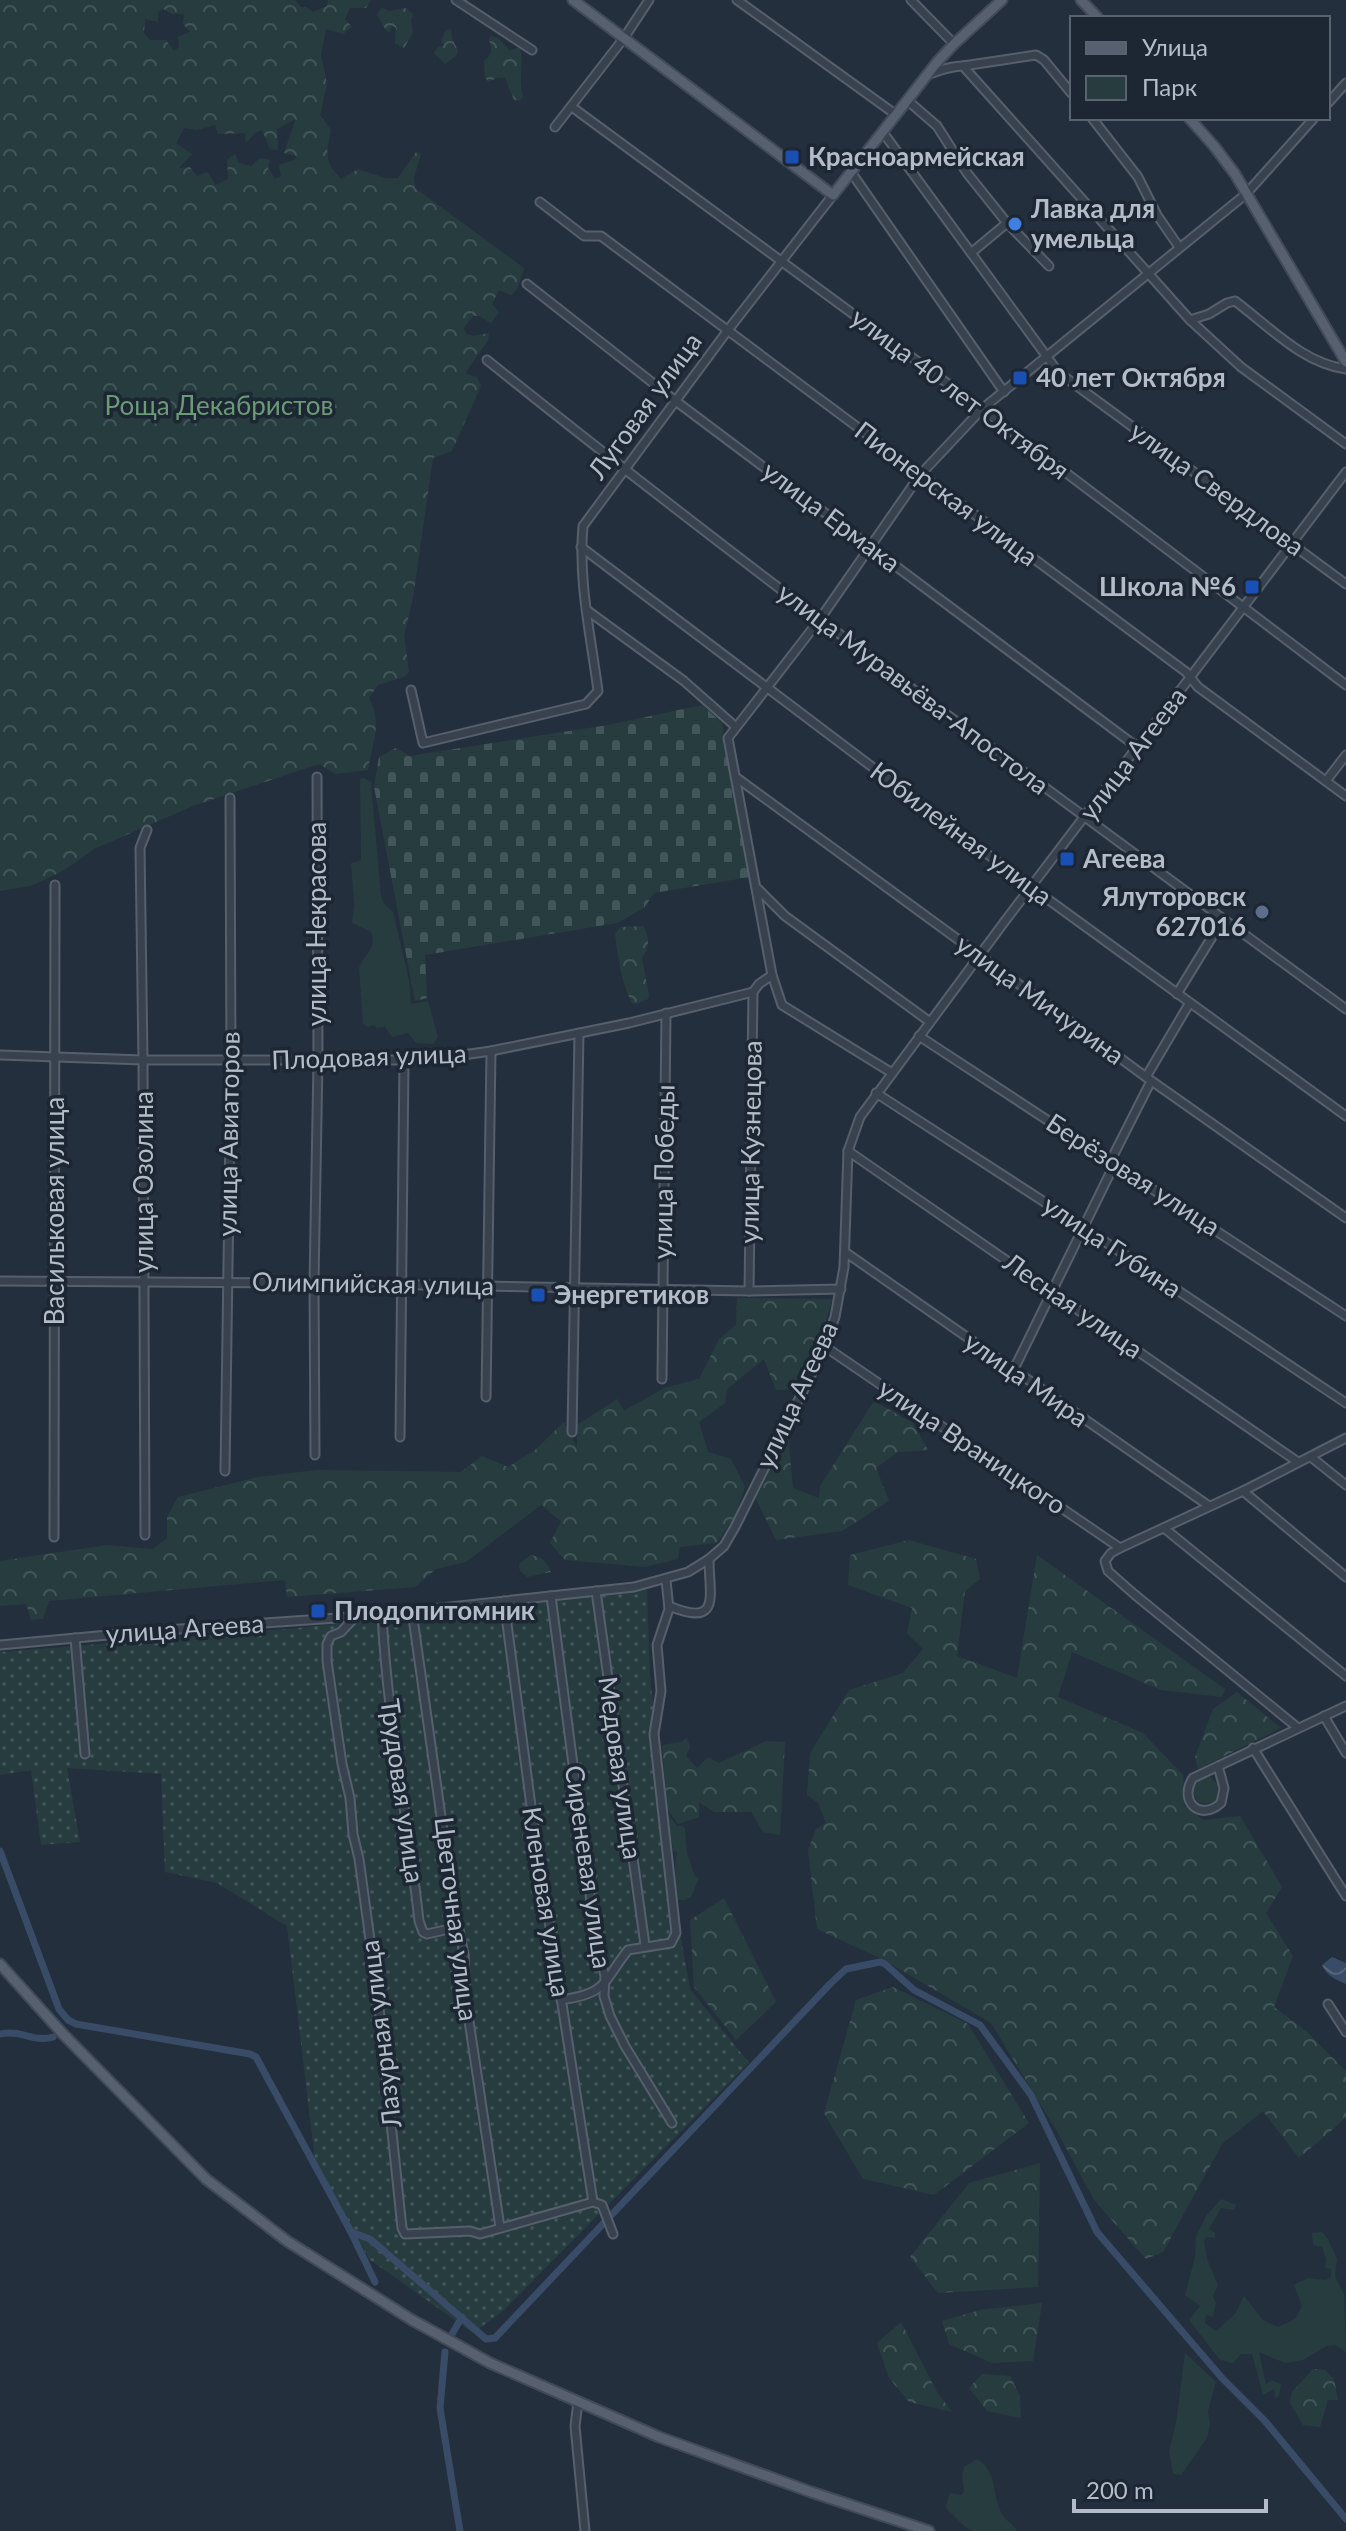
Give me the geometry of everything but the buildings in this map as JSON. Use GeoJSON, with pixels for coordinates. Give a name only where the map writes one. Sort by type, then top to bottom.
{"type":"FeatureCollection","features":[{"type":"Feature","properties":{"kind":"main road"},"geometry":{"type":"LineString","coordinates":[[573,0],[833,195]]}},
{"type":"Feature","properties":{"kind":"main road","name":"Луговая улица"},"geometry":{"type":"LineString","coordinates":[[833,195],[926,75],[1002,0]]}},
{"type":"Feature","properties":{"kind":"main road"},"geometry":{"type":"LineString","coordinates":[[1081,0],[1096,16]]}},
{"type":"Feature","properties":{"kind":"main road"},"geometry":{"type":"LineString","coordinates":[[1191,120],[1214,146],[1246,194],[1346,362]]}},
{"type":"Feature","properties":{"kind":"main road"},"geometry":{"type":"LineString","coordinates":[[0,1964],[133,2107],[229,2199],[287,2241],[412,2320],[490,2363],[710,2456],[929,2531]]}},
{"type":"Feature","properties":{"kind":"street"},"geometry":{"type":"LineString","coordinates":[[456,0],[532,50]]}},
{"type":"Feature","properties":{"kind":"street"},"geometry":{"type":"LineString","coordinates":[[555,127],[624,38],[649,0]]}},
{"type":"Feature","properties":{"kind":"street"},"geometry":{"type":"LineString","coordinates":[[737,0],[895,114]]}},
{"type":"Feature","properties":{"kind":"street"},"geometry":{"type":"LineString","coordinates":[[911,0],[954,44]]}},
{"type":"Feature","properties":{"kind":"street"},"geometry":{"type":"LineString","coordinates":[[926,75],[945,67],[1036,55],[1044,60],[1070,92]]}},
{"type":"Feature","properties":{"kind":"street"},"geometry":{"type":"LineString","coordinates":[[963,66],[1190,320],[1241,367],[1346,444]]}},
{"type":"Feature","properties":{"kind":"street"},"geometry":{"type":"LineString","coordinates":[[1330,101],[1346,83]]}},
{"type":"Feature","properties":{"kind":"street"},"geometry":{"type":"LineString","coordinates":[[907,100],[937,126],[967,173],[1007,223],[1049,266]]}},
{"type":"Feature","properties":{"kind":"street","name":"улица 40 лет Октября"},"geometry":{"type":"LineString","coordinates":[[572,107],[982,409],[1346,685]]}},
{"type":"Feature","properties":{"kind":"street"},"geometry":{"type":"LineString","coordinates":[[1094,120],[1138,177],[1157,215],[1179,247]]}},
{"type":"Feature","properties":{"kind":"street"},"geometry":{"type":"LineString","coordinates":[[588,611],[684,681],[736,727],[820,619],[920,475],[982,409],[1246,194],[1312,120]]}},
{"type":"Feature","properties":{"kind":"street","name":"улица Свердлова"},"geometry":{"type":"LineString","coordinates":[[882,131],[1058,372],[1345,582]]}},
{"type":"Feature","properties":{"kind":"street"},"geometry":{"type":"LineString","coordinates":[[851,172],[1004,392]]}},
{"type":"Feature","properties":{"kind":"street","name":"Луговая улица"},"geometry":{"type":"LineString","coordinates":[[411,690],[423,743],[586,704],[598,691],[583,583],[583,526],[728,330],[833,195]]}},
{"type":"Feature","properties":{"kind":"street","name":"Пионерская улица"},"geometry":{"type":"LineString","coordinates":[[540,202],[584,236],[601,236],[1186,672],[1190,679],[1346,796]]}},
{"type":"Feature","properties":{"kind":"street"},"geometry":{"type":"LineString","coordinates":[[971,253],[1007,223]]}},
{"type":"Feature","properties":{"kind":"street","name":"улица Ермака"},"geometry":{"type":"LineString","coordinates":[[527,284],[677,402],[1137,747]]}},
{"type":"Feature","properties":{"kind":"street"},"geometry":{"type":"LineString","coordinates":[[1190,320],[1235,301],[1301,353],[1318,362],[1346,369]]}},
{"type":"Feature","properties":{"kind":"street","name":"улица Муравьёва-Апостола"},"geometry":{"type":"LineString","coordinates":[[487,360],[625,471],[820,619],[1346,1009]]}},
{"type":"Feature","properties":{"kind":"street","name":"улица Агеева"},"geometry":{"type":"LineString","coordinates":[[0,1645],[382,1614],[634,1587],[688,1572],[724,1546],[824,1346],[835,1317],[845,1252],[848,1151],[860,1117],[1346,472]]}},
{"type":"Feature","properties":{"kind":"street","name":"Юбилейная улица"},"geometry":{"type":"LineString","coordinates":[[581,547],[1031,887],[1346,1116]]}},
{"type":"Feature","properties":{"kind":"street","name":"улица Кузнецова"},"geometry":{"type":"LineString","coordinates":[[736,727],[728,738],[730,754],[772,975],[782,1005],[892,1073]]}},
{"type":"Feature","properties":{"kind":"street"},"geometry":{"type":"LineString","coordinates":[[1326,781],[1346,755]]}},
{"type":"Feature","properties":{"kind":"street","name":"улица Некрасова"},"geometry":{"type":"LineString","coordinates":[[315,1455],[317,777]]}},
{"type":"Feature","properties":{"kind":"street","name":"улица Мичурина"},"geometry":{"type":"LineString","coordinates":[[737,778],[980,957],[1346,1218]]}},
{"type":"Feature","properties":{"kind":"street","name":"улица Авиаторов"},"geometry":{"type":"LineString","coordinates":[[225,1471],[231,1060],[230,798]]}},
{"type":"Feature","properties":{"kind":"street","name":"улица Озолина"},"geometry":{"type":"LineString","coordinates":[[145,1535],[140,848],[147,830]]}},
{"type":"Feature","properties":{"kind":"street","name":"Васильковая улица"},"geometry":{"type":"LineString","coordinates":[[54,1537],[55,885]]}},
{"type":"Feature","properties":{"kind":"street"},"geometry":{"type":"LineString","coordinates":[[756,887],[785,916],[930,1022]]}},
{"type":"Feature","properties":{"kind":"street"},"geometry":{"type":"LineString","coordinates":[[1177,994],[1223,919]]}},
{"type":"Feature","properties":{"kind":"street","name":"Плодовая улица"},"geometry":{"type":"LineString","coordinates":[[0,1055],[143,1060],[404,1061],[450,1058],[579,1033],[753,992],[772,975]]}},
{"type":"Feature","properties":{"kind":"street","name":"улица Кузнецова"},"geometry":{"type":"LineString","coordinates":[[749,1291],[753,992]]}},
{"type":"Feature","properties":{"kind":"street"},"geometry":{"type":"LineString","coordinates":[[1013,1371],[1083,1227],[1149,1079],[1189,1004]]}},
{"type":"Feature","properties":{"kind":"street","name":"улица Победы"},"geometry":{"type":"LineString","coordinates":[[662,1379],[666,1013]]}},
{"type":"Feature","properties":{"kind":"street"},"geometry":{"type":"LineString","coordinates":[[572,1432],[579,1033]]}},
{"type":"Feature","properties":{"kind":"street","name":"Берёзовая улица"},"geometry":{"type":"LineString","coordinates":[[919,1036],[1346,1316]]}},
{"type":"Feature","properties":{"kind":"street"},"geometry":{"type":"LineString","coordinates":[[486,1397],[491,1051]]}},
{"type":"Feature","properties":{"kind":"street"},"geometry":{"type":"LineString","coordinates":[[400,1437],[404,1061]]}},
{"type":"Feature","properties":{"kind":"street","name":"улица Губина"},"geometry":{"type":"LineString","coordinates":[[876,1093],[1346,1403]]}},
{"type":"Feature","properties":{"kind":"street","name":"Лесная улица"},"geometry":{"type":"LineString","coordinates":[[848,1151],[1298,1462]]}},
{"type":"Feature","properties":{"kind":"street","name":"улица Мира"},"geometry":{"type":"LineString","coordinates":[[845,1252],[1209,1506]]}},
{"type":"Feature","properties":{"kind":"street","name":"Олимпийская улица"},"geometry":{"type":"LineString","coordinates":[[0,1281],[749,1291],[841,1289]]}},
{"type":"Feature","properties":{"kind":"street","name":"улица Враницкого"},"geometry":{"type":"LineString","coordinates":[[824,1346],[1120,1548]]}},
{"type":"Feature","properties":{"kind":"street"},"geometry":{"type":"LineString","coordinates":[[1298,1728],[1108,1571],[1105,1561],[1120,1548],[1243,1491],[1346,1438]]}},
{"type":"Feature","properties":{"kind":"street"},"geometry":{"type":"LineString","coordinates":[[1311,1457],[1346,1485]]}},
{"type":"Feature","properties":{"kind":"street"},"geometry":{"type":"LineString","coordinates":[[1243,1491],[1346,1577]]}},
{"type":"Feature","properties":{"kind":"street"},"geometry":{"type":"LineString","coordinates":[[1164,1528],[1346,1676]]}},
{"type":"Feature","properties":{"kind":"street"},"geometry":{"type":"LineString","coordinates":[[669,1606],[689,1614],[699,1613],[708,1607],[712,1601],[709,1559]]}},
{"type":"Feature","properties":{"kind":"street"},"geometry":{"type":"LineString","coordinates":[[561,2000],[595,1991],[604,1984],[628,1950],[671,1943],[677,1927],[654,1734],[661,1691],[657,1645],[669,1606],[666,1580]]}},
{"type":"Feature","properties":{"kind":"street","name":"Медовая улица"},"geometry":{"type":"LineString","coordinates":[[596,1591],[645,1945]]}},
{"type":"Feature","properties":{"kind":"street","name":"Сиреневая улица"},"geometry":{"type":"LineString","coordinates":[[551,1596],[604,1996],[625,2046],[672,2123]]}},
{"type":"Feature","properties":{"kind":"street","name":"Кленовая улица"},"geometry":{"type":"LineString","coordinates":[[504,1601],[531,1806],[593,2202]]}},
{"type":"Feature","properties":{"kind":"street","name":"Цветочная улица"},"geometry":{"type":"LineString","coordinates":[[412,1611],[464,1954],[466,2001],[500,2227]]}},
{"type":"Feature","properties":{"kind":"street","name":"Трудовая улица"},"geometry":{"type":"LineString","coordinates":[[382,1614],[390,1702],[419,1921],[427,1934],[458,1927]]}},
{"type":"Feature","properties":{"kind":"street","name":"Лазурная улица"},"geometry":{"type":"LineString","coordinates":[[356,1616],[348,1627],[331,1636],[327,1644],[327,1661],[378,1998],[402,2228],[405,2234],[470,2231],[480,2234],[593,2202]]}},
{"type":"Feature","properties":{"kind":"street"},"geometry":{"type":"LineString","coordinates":[[75,1638],[85,1754]]}},
{"type":"Feature","properties":{"kind":"street"},"geometry":{"type":"LineString","coordinates":[[1218,1766],[1224,1788],[1221,1803],[1209,1811],[1198,1809],[1189,1801],[1188,1787],[1193,1778],[1253,1748],[1346,1706]]}},
{"type":"Feature","properties":{"kind":"street"},"geometry":{"type":"LineString","coordinates":[[1324,1716],[1346,1753]]}},
{"type":"Feature","properties":{"kind":"street"},"geometry":{"type":"LineString","coordinates":[[1253,1748],[1346,1896]]}},
{"type":"Feature","properties":{"kind":"street"},"geometry":{"type":"LineString","coordinates":[[1328,2004],[1346,2032]]}},
{"type":"Feature","properties":{"kind":"street"},"geometry":{"type":"LineString","coordinates":[[593,2202],[602,2205],[613,2234]]}},
{"type":"Feature","properties":{"kind":"street"},"geometry":{"type":"LineString","coordinates":[[578,2402],[575,2426],[585,2531]]}},
{"type":"Feature","properties":{"kind":"green space","name":"Роща Декабристов"},"geometry":{"type":"Polygon","coordinates":[[[0,0],[295,0],[301,7],[313,12],[327,6],[328,0],[371,0],[366,8],[350,8],[345,19],[352,27],[343,34],[326,29],[321,55],[327,84],[320,115],[331,130],[327,151],[329,162],[341,179],[358,169],[385,178],[398,178],[416,152],[421,154],[414,177],[415,188],[524,268],[517,289],[511,295],[499,290],[492,304],[499,312],[491,323],[473,316],[464,328],[466,334],[474,336],[489,333],[488,341],[466,374],[477,377],[481,386],[452,451],[433,458],[413,598],[404,635],[409,672],[404,677],[378,685],[369,698],[376,725],[368,770],[335,774],[319,764],[193,806],[94,849],[63,871],[31,886],[0,891],[0,0]],[[163,9],[158,12],[158,22],[145,19],[144,33],[150,40],[166,40],[174,51],[179,47],[178,37],[190,32],[183,24],[184,14],[172,14],[163,9]],[[296,119],[277,129],[278,150],[270,149],[262,130],[246,143],[245,133],[218,134],[215,125],[197,130],[184,128],[176,143],[192,154],[179,168],[190,167],[197,176],[207,172],[216,185],[228,179],[227,160],[235,154],[239,163],[251,166],[260,158],[270,160],[268,168],[275,179],[281,176],[279,165],[297,156],[284,153],[296,119]]]}},
{"type":"Feature","properties":{"kind":"green space"},"geometry":{"type":"Polygon","coordinates":[[[382,8],[389,11],[405,8],[413,14],[413,33],[404,48],[395,43],[396,28],[392,26],[387,32],[377,15],[382,8]]]}},
{"type":"Feature","properties":{"kind":"green space"},"geometry":{"type":"Polygon","coordinates":[[[451,29],[458,51],[445,64],[434,53],[444,45],[441,41],[446,30],[451,29]]]}},
{"type":"Feature","properties":{"kind":"green space"},"geometry":{"type":"Polygon","coordinates":[[[491,36],[498,38],[510,51],[520,47],[523,97],[520,101],[514,100],[505,78],[488,82],[485,77],[484,61],[491,52],[491,36]]]}},
{"type":"Feature","properties":{"kind":"green space"},"geometry":{"type":"Polygon","coordinates":[[[702,705],[722,723],[750,877],[654,893],[644,908],[617,923],[425,955],[427,998],[415,1001],[374,787],[379,757],[396,748],[409,756],[608,725],[702,705]]]}},
{"type":"Feature","properties":{"kind":"green space"},"geometry":{"type":"Polygon","coordinates":[[[360,779],[371,782],[381,896],[393,912],[409,980],[411,1004],[428,1001],[438,1037],[433,1044],[416,1043],[408,1033],[392,1037],[385,1027],[367,1027],[363,1024],[359,968],[372,947],[373,938],[371,932],[352,923],[351,863],[361,860],[360,779]]]}},
{"type":"Feature","properties":{"kind":"green space"},"geometry":{"type":"Polygon","coordinates":[[[643,926],[648,942],[642,958],[649,995],[648,999],[637,1004],[632,1003],[625,987],[615,933],[621,927],[643,926]]]}},
{"type":"Feature","properties":{"kind":"green space"},"geometry":{"type":"Polygon","coordinates":[[[737,1298],[832,1299],[817,1346],[792,1389],[776,1390],[764,1359],[727,1389],[725,1403],[699,1422],[708,1452],[731,1459],[745,1487],[735,1516],[717,1543],[680,1547],[678,1559],[645,1567],[565,1560],[550,1543],[561,1521],[541,1505],[466,1562],[436,1569],[415,1587],[287,1597],[285,1580],[49,1601],[43,1619],[31,1620],[26,1604],[0,1606],[0,1561],[107,1545],[153,1549],[167,1538],[167,1517],[178,1497],[258,1477],[317,1470],[461,1472],[482,1456],[508,1467],[535,1450],[564,1422],[577,1448],[577,1425],[617,1399],[624,1411],[664,1388],[699,1379],[719,1339],[736,1325],[737,1298]]]}},
{"type":"Feature","properties":{"kind":"green space"},"geometry":{"type":"Polygon","coordinates":[[[874,1401],[913,1423],[928,1450],[898,1452],[876,1468],[889,1501],[842,1531],[776,1540],[756,1499],[788,1433],[793,1488],[819,1498],[820,1486],[874,1401]]]}},
{"type":"Feature","properties":{"kind":"green space"},"geometry":{"type":"Polygon","coordinates":[[[909,1540],[976,1559],[980,1579],[965,1591],[957,1656],[1017,1678],[1037,1555],[1225,1689],[1222,1697],[1161,1690],[1072,1652],[1058,1697],[1143,1733],[1183,1775],[1185,1806],[1203,1820],[1240,1816],[1282,1887],[1266,1913],[1293,1956],[1274,2007],[1305,2030],[1346,2071],[1346,2116],[1299,2158],[1263,2111],[1222,2144],[1163,2252],[1146,2259],[1094,2200],[1058,2133],[991,2023],[884,1960],[817,1929],[808,1850],[816,1829],[826,1823],[818,1803],[807,1795],[810,1753],[849,1690],[903,1673],[923,1649],[907,1633],[912,1608],[848,1585],[850,1555],[909,1540]]]}},
{"type":"Feature","properties":{"kind":"green space"},"geometry":{"type":"Polygon","coordinates":[[[531,1555],[544,1560],[551,1572],[527,1577],[520,1571],[519,1564],[531,1555]]]}},
{"type":"Feature","properties":{"kind":"green space"},"geometry":{"type":"Polygon","coordinates":[[[647,1590],[650,1676],[677,1916],[690,1989],[749,2063],[503,2311],[473,2333],[369,2259],[315,2160],[287,1926],[217,1883],[165,1872],[161,1774],[67,1768],[80,1842],[41,1845],[31,1770],[0,1775],[0,1652],[298,1628],[647,1590]]]}},
{"type":"Feature","properties":{"kind":"green space"},"geometry":{"type":"Polygon","coordinates":[[[1237,1692],[1281,1728],[1198,1769],[1195,1757],[1213,1709],[1237,1692]]]}},
{"type":"Feature","properties":{"kind":"green space"},"geometry":{"type":"Polygon","coordinates":[[[687,1738],[690,1747],[686,1756],[697,1768],[708,1757],[719,1763],[766,1741],[785,1742],[780,1835],[763,1832],[751,1812],[714,1812],[699,1802],[699,1817],[678,1824],[667,1809],[662,1745],[687,1738]]]}},
{"type":"Feature","properties":{"kind":"green space"},"geometry":{"type":"Polygon","coordinates":[[[1206,1777],[1211,1777],[1218,1785],[1216,1800],[1204,1804],[1197,1800],[1192,1788],[1206,1777]]]}},
{"type":"Feature","properties":{"kind":"green space"},"geometry":{"type":"Polygon","coordinates":[[[667,1813],[677,1826],[685,1828],[687,1853],[695,1876],[699,1878],[691,1897],[685,1900],[677,1900],[677,1853],[673,1850],[667,1813]]]}},
{"type":"Feature","properties":{"kind":"green space"},"geometry":{"type":"Polygon","coordinates":[[[724,1898],[776,2002],[736,2040],[694,1987],[690,1920],[724,1898]]]}},
{"type":"Feature","properties":{"kind":"green space"},"geometry":{"type":"Polygon","coordinates":[[[893,1987],[968,2024],[1029,2123],[934,2195],[863,2179],[824,2113],[856,2000],[893,1987]]]}},
{"type":"Feature","properties":{"kind":"green space"},"geometry":{"type":"Polygon","coordinates":[[[1040,2163],[1038,2287],[938,2293],[910,2257],[969,2183],[1040,2163]]]}},
{"type":"Feature","properties":{"kind":"green space"},"geometry":{"type":"Polygon","coordinates":[[[1221,2199],[1237,2205],[1233,2210],[1221,2208],[1209,2229],[1215,2233],[1215,2238],[1206,2237],[1204,2241],[1207,2259],[1218,2285],[1213,2296],[1216,2303],[1213,2317],[1206,2315],[1205,2323],[1216,2331],[1235,2314],[1244,2296],[1263,2320],[1278,2327],[1295,2319],[1302,2306],[1294,2285],[1308,2278],[1326,2280],[1331,2276],[1331,2269],[1325,2268],[1322,2247],[1313,2245],[1312,2233],[1322,2232],[1337,2259],[1335,2276],[1344,2294],[1346,2352],[1335,2345],[1327,2346],[1303,2360],[1285,2363],[1259,2352],[1266,2384],[1272,2380],[1281,2384],[1279,2396],[1275,2398],[1274,2389],[1263,2395],[1252,2354],[1241,2354],[1233,2363],[1220,2360],[1189,2320],[1200,2306],[1185,2295],[1195,2257],[1196,2237],[1206,2216],[1221,2199]]]}},
{"type":"Feature","properties":{"kind":"green space"},"geometry":{"type":"Polygon","coordinates":[[[1042,2303],[1033,2361],[992,2363],[949,2344],[942,2321],[980,2310],[1042,2303]]]}},
{"type":"Feature","properties":{"kind":"green space"},"geometry":{"type":"Polygon","coordinates":[[[901,2322],[937,2392],[952,2412],[909,2402],[889,2378],[877,2343],[901,2322]]]}},
{"type":"Feature","properties":{"kind":"green space"},"geometry":{"type":"Polygon","coordinates":[[[1185,2353],[1216,2382],[1208,2411],[1210,2424],[1207,2438],[1181,2475],[1173,2474],[1169,2451],[1185,2353]]]}},
{"type":"Feature","properties":{"kind":"green space"},"geometry":{"type":"Polygon","coordinates":[[[1313,2369],[1325,2370],[1334,2379],[1338,2400],[1328,2400],[1320,2427],[1303,2425],[1290,2403],[1292,2392],[1313,2369]]]}},
{"type":"Feature","properties":{"kind":"green space"},"geometry":{"type":"Polygon","coordinates":[[[982,2374],[1010,2376],[1020,2396],[1021,2418],[987,2411],[969,2388],[982,2374]]]}},
{"type":"Feature","properties":{"kind":"green space"},"geometry":{"type":"Polygon","coordinates":[[[977,2459],[988,2469],[1002,2515],[1017,2531],[973,2531],[947,2509],[950,2493],[961,2495],[964,2492],[964,2467],[977,2459]]]}},
{"type":"Feature","properties":{"kind":"water"},"geometry":{"type":"Polygon","coordinates":[[[1332,1957],[1346,1963],[1346,1984],[1329,1975],[1322,1965],[1332,1957]]]}},
{"type":"Feature","properties":{"kind":"waterway"},"geometry":{"type":"LineString","coordinates":[[0,1851],[59,2009],[68,2020],[256,2057],[375,2282]]}},
{"type":"Feature","properties":{"kind":"waterway"},"geometry":{"type":"LineString","coordinates":[[351,2232],[370,2239],[486,2339],[495,2338],[830,1984],[846,1969],[880,1962],[914,1990],[980,2025],[1031,2095],[1097,2232],[1222,2378],[1265,2421],[1346,2519]]}},
{"type":"Feature","properties":{"kind":"waterway"},"geometry":{"type":"LineString","coordinates":[[0,2034],[53,2037]]}},
{"type":"Feature","properties":{"kind":"waterway"},"geometry":{"type":"LineString","coordinates":[[452,2334],[462,2317]]}},
{"type":"Feature","properties":{"kind":"waterway"},"geometry":{"type":"LineString","coordinates":[[445,2352],[440,2408],[460,2531]]}},
{"type":"Feature","properties":{"kind":"place","name":"Красноармейская"},"geometry":{"type":"Point","coordinates":[792,157]}},
{"type":"Feature","properties":{"kind":"place","name":"Лавка для умельца"},"geometry":{"type":"Point","coordinates":[1015,224]}},
{"type":"Feature","properties":{"kind":"place","name":"40 лет Октября"},"geometry":{"type":"Point","coordinates":[1020,378]}},
{"type":"Feature","properties":{"kind":"place","name":"Школа №6"},"geometry":{"type":"Point","coordinates":[1252,587]}},
{"type":"Feature","properties":{"kind":"place","name":"Агеева"},"geometry":{"type":"Point","coordinates":[1067,859]}},
{"type":"Feature","properties":{"kind":"place","name":"Ялуторовск 627016"},"geometry":{"type":"Point","coordinates":[1262,912]}},
{"type":"Feature","properties":{"kind":"place","name":"Энергетиков"},"geometry":{"type":"Point","coordinates":[538,1295]}},
{"type":"Feature","properties":{"kind":"place","name":"Плодопитомник"},"geometry":{"type":"Point","coordinates":[318,1611]}}]}
